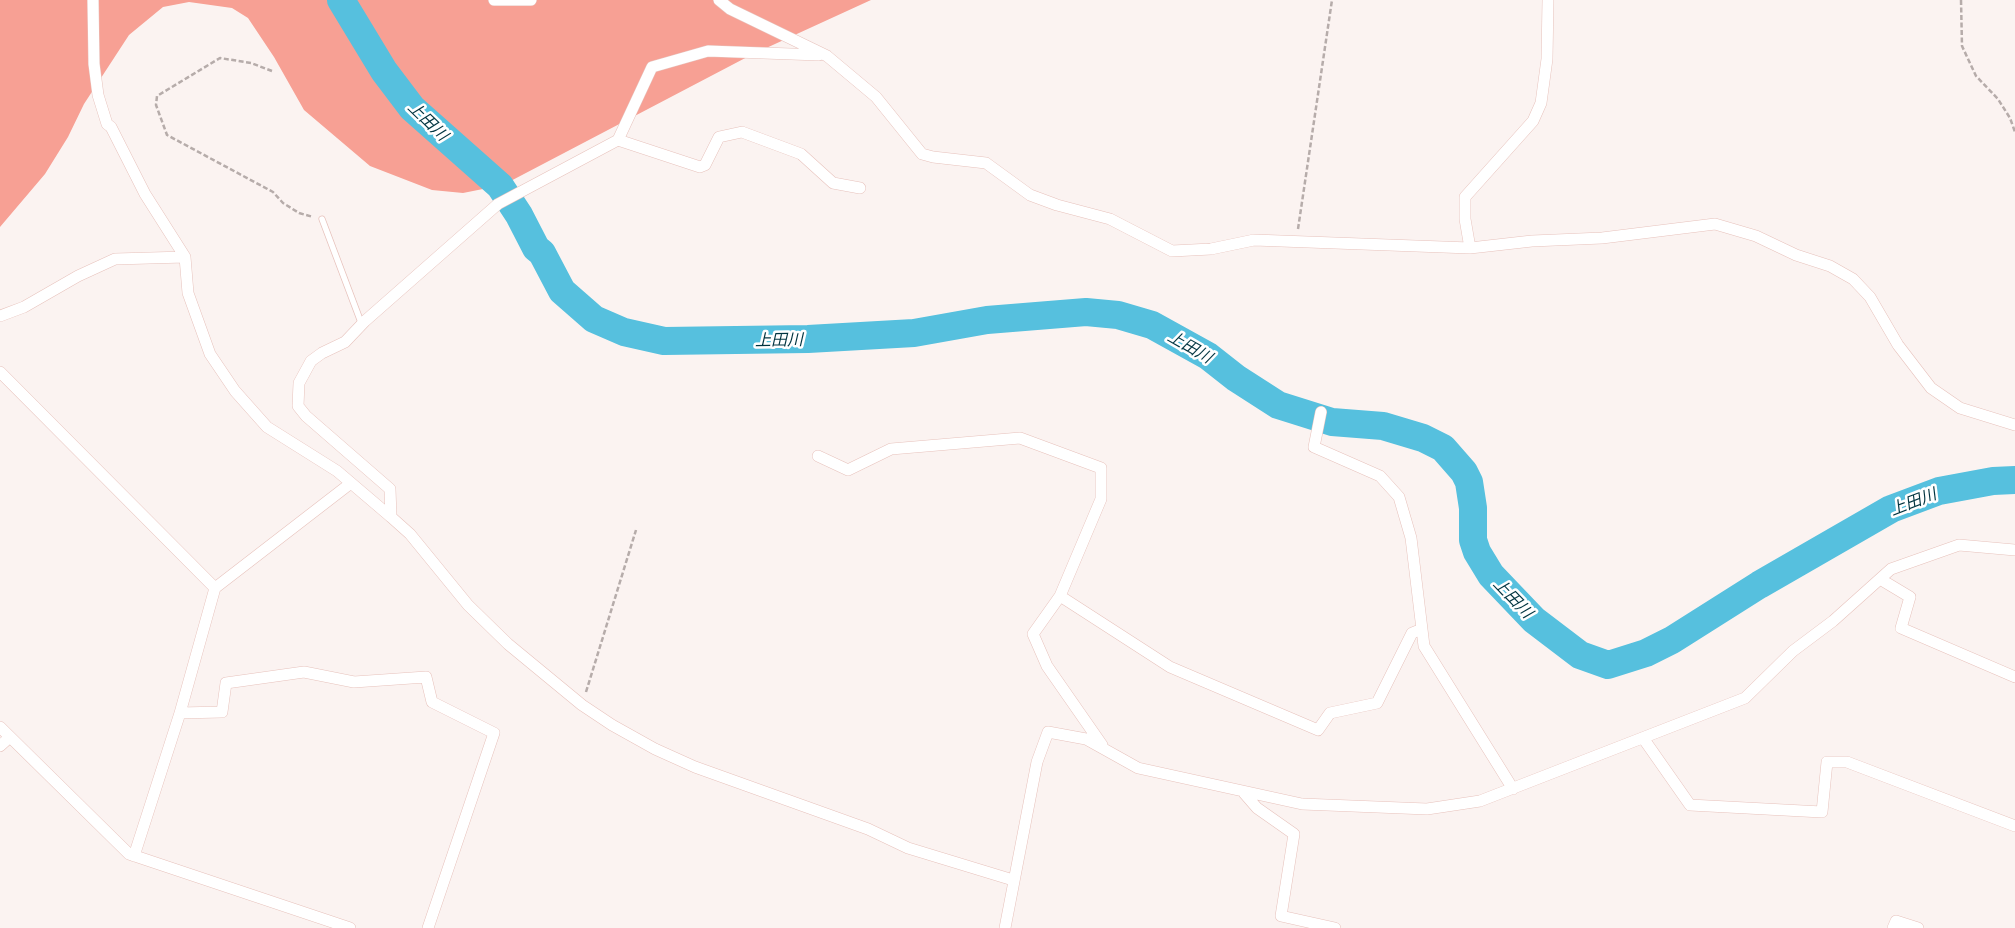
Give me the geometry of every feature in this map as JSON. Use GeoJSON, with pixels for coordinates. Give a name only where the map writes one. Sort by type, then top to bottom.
{"type":"FeatureCollection","features":[{"type":"Feature","properties":{"kind":"street"},"geometry":{"type":"LineString","coordinates":[[92,0],[94,64],[98,95],[107,124],[111,127],[145,194],[184,256],[188,293],[210,354],[235,391],[267,427],[337,470],[410,534],[442,575],[508,644],[582,705],[612,725],[655,750],[695,767],[868,829],[908,848],[1013,880]]}},
{"type":"Feature","properties":{"kind":"street"},"geometry":{"type":"LineString","coordinates":[[494,0],[531,0]]}},
{"type":"Feature","properties":{"kind":"street"},"geometry":{"type":"LineString","coordinates":[[719,0],[730,9],[827,56],[876,97],[922,154],[986,163],[1030,195],[1058,205],[1110,218],[1172,251],[1202,250],[1254,240],[1470,248],[1532,241],[1602,238],[1715,224],[1756,236],[1796,255],[1830,266],[1853,279],[1870,297],[1898,345],[1932,388],[1960,408],[2015,425]]}},
{"type":"Feature","properties":{"kind":"street"},"geometry":{"type":"LineString","coordinates":[[1470,248],[1464,219],[1465,197],[1533,121],[1541,103],[1547,59],[1548,0]]}},
{"type":"Feature","properties":{"kind":"street"},"geometry":{"type":"LineString","coordinates":[[390,517],[390,489],[306,416],[298,406],[299,383],[312,361],[322,353],[344,342],[498,204],[618,140],[652,67],[708,51],[827,56]]}},
{"type":"Feature","properties":{"kind":"street"},"geometry":{"type":"LineString","coordinates":[[618,140],[700,167],[705,164],[719,137],[742,132],[801,154],[833,183],[860,188]]}},
{"type":"Feature","properties":{"kind":"street"},"geometry":{"type":"LineString","coordinates":[[0,316],[24,307],[78,276],[115,259],[184,256]]}},
{"type":"Feature","properties":{"kind":"street"},"geometry":{"type":"LineString","coordinates":[[0,372],[215,588]]}},
{"type":"Feature","properties":{"kind":"street"},"geometry":{"type":"LineString","coordinates":[[1320,412],[1314,447],[1380,476],[1399,497],[1411,538],[1424,646],[1513,789]]}},
{"type":"Feature","properties":{"kind":"street"},"geometry":{"type":"LineString","coordinates":[[818,456],[848,470],[891,449],[1020,438],[1101,468],[1101,499],[1060,596],[1033,634],[1047,666],[1104,749]]}},
{"type":"Feature","properties":{"kind":"street"},"geometry":{"type":"LineString","coordinates":[[134,856],[180,713],[215,588],[351,483]]}},
{"type":"Feature","properties":{"kind":"street"},"geometry":{"type":"LineString","coordinates":[[1005,928],[1037,762],[1048,732],[1086,739],[1138,768],[1244,793],[1302,804],[1427,809],[1480,801],[1745,698],[1794,651],[1833,621],[1892,569],[1959,544],[2015,550]]}},
{"type":"Feature","properties":{"kind":"street"},"geometry":{"type":"LineString","coordinates":[[1880,579],[1910,596],[1901,628],[2015,677]]}},
{"type":"Feature","properties":{"kind":"street"},"geometry":{"type":"LineString","coordinates":[[1060,596],[1170,668],[1318,730],[1330,713],[1377,703],[1412,633],[1422,629]]}},
{"type":"Feature","properties":{"kind":"street"},"geometry":{"type":"LineString","coordinates":[[180,713],[222,712],[226,683],[304,672],[354,682],[426,677],[432,702],[494,733],[428,928]]}},
{"type":"Feature","properties":{"kind":"street"},"geometry":{"type":"LineString","coordinates":[[0,727],[129,854],[350,928]]}},
{"type":"Feature","properties":{"kind":"street"},"geometry":{"type":"LineString","coordinates":[[0,746],[10,737]]}},
{"type":"Feature","properties":{"kind":"street"},"geometry":{"type":"LineString","coordinates":[[1643,738],[1690,805],[1822,812],[1827,762],[1847,762],[2015,826]]}},
{"type":"Feature","properties":{"kind":"street"},"geometry":{"type":"LineString","coordinates":[[1244,793],[1257,808],[1294,834],[1280,922],[1335,928]]}},
{"type":"Feature","properties":{"kind":"street"},"geometry":{"type":"LineString","coordinates":[[1893,928],[1896,921],[1918,928]]}},
{"type":"Feature","properties":{"kind":"lane"},"geometry":{"type":"LineString","coordinates":[[322,219],[362,325]]}},
{"type":"Feature","properties":{"kind":"path"},"geometry":{"type":"LineString","coordinates":[[1296,242],[1332,0]]}},
{"type":"Feature","properties":{"kind":"path"},"geometry":{"type":"LineString","coordinates":[[1961,0],[1962,46],[1976,76],[1998,99],[2010,118],[2015,132]]}},
{"type":"Feature","properties":{"kind":"path"},"geometry":{"type":"LineString","coordinates":[[272,71],[251,63],[220,58],[157,96],[156,106],[167,135],[273,192],[283,204],[299,213],[322,219]]}},
{"type":"Feature","properties":{"kind":"path"},"geometry":{"type":"LineString","coordinates":[[582,705],[636,530]]}},
{"type":"Feature","properties":{"kind":"shaded area"},"geometry":{"type":"Polygon","coordinates":[[[0,0],[871,0],[751,55],[503,185],[463,193],[432,190],[370,166],[304,110],[274,57],[248,18],[232,8],[189,2],[163,7],[129,35],[84,104],[68,137],[45,174],[0,227],[0,0]]]}},
{"type":"Feature","properties":{"kind":"waterway","name":"上田川"},"geometry":{"type":"LineString","coordinates":[[341,0],[384,71],[412,108],[500,186],[519,215],[536,248],[542,253],[562,291],[594,319],[624,332],[664,341],[808,339],[914,333],[987,320],[1086,312],[1118,315],[1152,325],[1208,356],[1236,378],[1278,405],[1332,422],[1383,426],[1423,438],[1443,448],[1464,472],[1469,482],[1473,508],[1473,540],[1477,552],[1491,575],[1534,620],[1580,655],[1608,665],[1646,653],[1672,640],[1759,585],[1891,509],[1939,491],[1993,481],[2015,480]]}}]}
